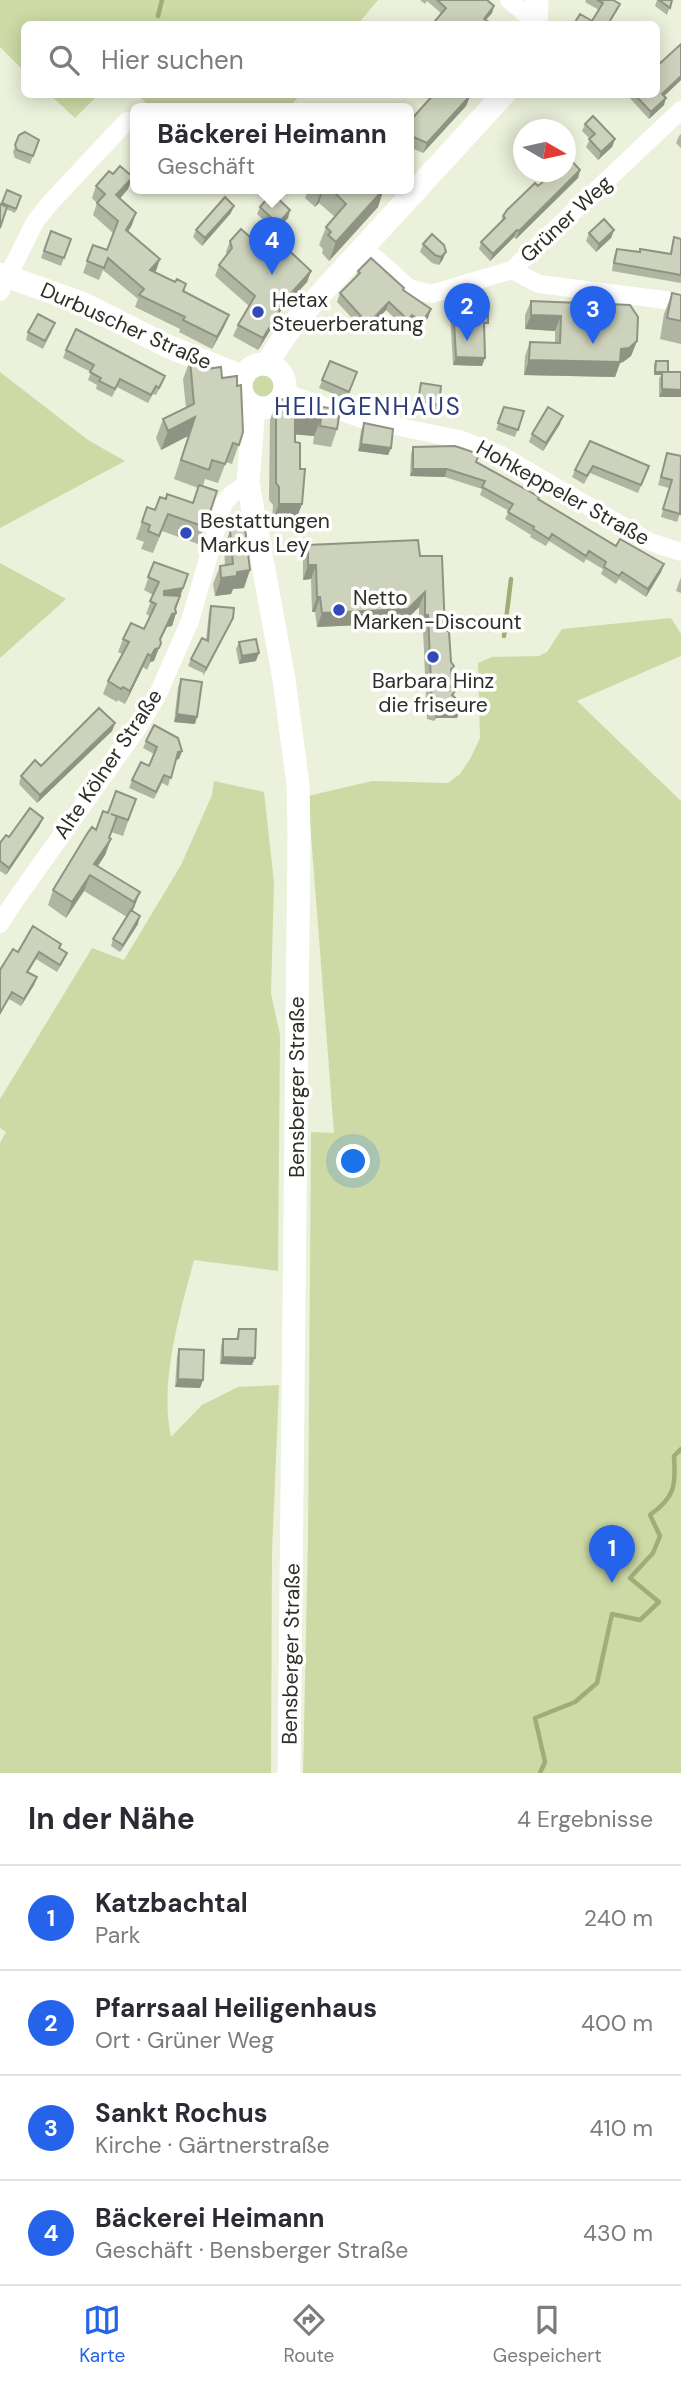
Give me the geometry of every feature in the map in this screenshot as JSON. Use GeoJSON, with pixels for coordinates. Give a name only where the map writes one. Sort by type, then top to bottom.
{"type":"FeatureCollection","features":[{"type":"Feature","properties":{"kind":"main road"},"geometry":{"type":"LineString","coordinates":[[414,192],[500,98]]}},
{"type":"Feature","properties":{"kind":"main road"},"geometry":{"type":"LineString","coordinates":[[267,363],[284,379],[284,392],[276,403],[265,408],[254,406],[243,396],[243,377],[253,366],[267,363],[293,324],[412,194]]}},
{"type":"Feature","properties":{"kind":"main road","name":"Durbuscher Straße"},"geometry":{"type":"LineString","coordinates":[[3,281],[82,303],[165,345],[243,377]]}},
{"type":"Feature","properties":{"kind":"main road","name":"Bensberger Straße"},"geometry":{"type":"LineString","coordinates":[[254,406],[247,483],[282,668],[299,811],[298,1121],[289,1773]]}},
{"type":"Feature","properties":{"kind":"street"},"geometry":{"type":"LineString","coordinates":[[509,0],[536,16]]}},
{"type":"Feature","properties":{"kind":"street","name":"Grüner Weg"},"geometry":{"type":"LineString","coordinates":[[363,247],[409,288],[419,292],[431,293],[512,270],[681,110]]}},
{"type":"Feature","properties":{"kind":"street"},"geometry":{"type":"LineString","coordinates":[[3,281],[36,222],[50,203],[127,121]]}},
{"type":"Feature","properties":{"kind":"street"},"geometry":{"type":"LineString","coordinates":[[512,270],[539,284],[681,302]]}},
{"type":"Feature","properties":{"kind":"street","name":"Hohkeppeler Straße"},"geometry":{"type":"LineString","coordinates":[[284,392],[365,420],[429,431],[482,447],[522,466],[650,542],[681,552]]}},
{"type":"Feature","properties":{"kind":"street","name":"Alte Kölner Straße"},"geometry":{"type":"LineString","coordinates":[[0,924],[7,896],[136,729],[158,694],[190,621],[224,503],[247,483]]}},
{"type":"Feature","properties":{"kind":"green space"},"geometry":{"type":"Polygon","coordinates":[[[0,0],[378,0],[360,21],[21,21],[21,68],[0,47],[0,0]]]}},
{"type":"Feature","properties":{"kind":"green space"},"geometry":{"type":"Polygon","coordinates":[[[53,98],[95,98],[75,118],[53,98]]]}},
{"type":"Feature","properties":{"kind":"green space"},"geometry":{"type":"Polygon","coordinates":[[[141,98],[297,98],[293,103],[146,103],[141,98]]]}},
{"type":"Feature","properties":{"kind":"green space"},"geometry":{"type":"Polygon","coordinates":[[[262,371],[272,375],[276,385],[272,395],[262,399],[252,395],[248,385],[252,375],[262,371]]]}},
{"type":"Feature","properties":{"kind":"green space"},"geometry":{"type":"Polygon","coordinates":[[[0,372],[88,440],[125,461],[0,528],[0,372]]]}},
{"type":"Feature","properties":{"kind":"green space"},"geometry":{"type":"Polygon","coordinates":[[[0,563],[66,599],[0,658],[0,563]]]}},
{"type":"Feature","properties":{"kind":"green space"},"geometry":{"type":"Polygon","coordinates":[[[671,618],[681,634],[681,656],[577,701],[681,801],[681,1773],[303,1773],[308,1541],[311,1132],[334,1133],[308,796],[372,781],[448,783],[460,774],[480,738],[478,663],[492,657],[539,656],[547,652],[562,629],[671,618]]]}},
{"type":"Feature","properties":{"kind":"green space"},"geometry":{"type":"Polygon","coordinates":[[[214,781],[264,792],[274,883],[271,994],[280,1035],[278,1271],[194,1260],[169,1371],[168,1416],[171,1437],[202,1405],[238,1387],[279,1385],[272,1552],[271,1773],[0,1773],[0,1143],[6,1132],[0,1128],[0,1099],[92,948],[124,960],[181,865],[212,795],[214,781]]]}},
{"type":"Feature","properties":{"kind":"building"},"geometry":{"type":"Polygon","coordinates":[[[437,0],[487,0],[494,6],[484,19],[487,21],[435,21],[446,8],[437,0]]]}},
{"type":"Feature","properties":{"kind":"building"},"geometry":{"type":"Polygon","coordinates":[[[597,0],[613,0],[620,4],[610,21],[592,21],[603,3],[597,0]]]}},
{"type":"Feature","properties":{"kind":"building"},"geometry":{"type":"Polygon","coordinates":[[[659,0],[672,0],[670,8],[659,0]]]}},
{"type":"Feature","properties":{"kind":"building"},"geometry":{"type":"Polygon","coordinates":[[[580,14],[592,21],[576,21],[580,14]]]}},
{"type":"Feature","properties":{"kind":"building"},"geometry":{"type":"Polygon","coordinates":[[[681,44],[681,76],[662,94],[666,98],[651,112],[638,98],[660,98],[660,63],[681,44]]]}},
{"type":"Feature","properties":{"kind":"building"},"geometry":{"type":"Polygon","coordinates":[[[430,98],[468,98],[427,143],[414,137],[414,116],[430,98]]]}},
{"type":"Feature","properties":{"kind":"building"},"geometry":{"type":"Polygon","coordinates":[[[593,116],[615,139],[601,152],[589,139],[595,134],[585,124],[593,116]]]}},
{"type":"Feature","properties":{"kind":"building"},"geometry":{"type":"Polygon","coordinates":[[[25,132],[39,140],[33,156],[17,150],[15,145],[19,135],[25,132]]]}},
{"type":"Feature","properties":{"kind":"building"},"geometry":{"type":"Polygon","coordinates":[[[120,166],[130,174],[130,180],[116,195],[136,213],[126,230],[160,259],[150,270],[175,282],[177,279],[186,284],[183,291],[229,315],[217,337],[183,320],[185,317],[139,295],[144,289],[108,258],[104,268],[87,261],[93,245],[107,250],[118,221],[97,203],[105,194],[96,186],[109,171],[113,174],[120,166]]]}},
{"type":"Feature","properties":{"kind":"building"},"geometry":{"type":"Polygon","coordinates":[[[543,182],[568,182],[493,254],[481,242],[505,218],[503,216],[507,210],[535,183],[538,186],[543,182]]]}},
{"type":"Feature","properties":{"kind":"building"},"geometry":{"type":"Polygon","coordinates":[[[7,190],[21,196],[16,209],[2,203],[7,190]]]}},
{"type":"Feature","properties":{"kind":"building"},"geometry":{"type":"Polygon","coordinates":[[[273,194],[290,210],[278,224],[260,207],[273,194]]]}},
{"type":"Feature","properties":{"kind":"building"},"geometry":{"type":"Polygon","coordinates":[[[336,194],[379,194],[336,242],[328,235],[331,232],[326,227],[346,204],[336,194]]]}},
{"type":"Feature","properties":{"kind":"building"},"geometry":{"type":"Polygon","coordinates":[[[225,197],[234,206],[205,238],[196,230],[225,197]]]}},
{"type":"Feature","properties":{"kind":"building"},"geometry":{"type":"Polygon","coordinates":[[[0,204],[7,207],[0,228],[0,204]]]}},
{"type":"Feature","properties":{"kind":"building"},"geometry":{"type":"Polygon","coordinates":[[[604,219],[614,230],[599,244],[589,233],[604,219]]]}},
{"type":"Feature","properties":{"kind":"building"},"geometry":{"type":"Polygon","coordinates":[[[241,229],[269,254],[280,242],[311,271],[277,309],[280,310],[263,338],[238,325],[255,296],[219,265],[232,248],[230,241],[241,229]]]}},
{"type":"Feature","properties":{"kind":"building"},"geometry":{"type":"Polygon","coordinates":[[[51,231],[71,239],[64,258],[44,251],[51,231]]]}},
{"type":"Feature","properties":{"kind":"building"},"geometry":{"type":"Polygon","coordinates":[[[432,234],[444,245],[446,252],[441,257],[423,244],[432,234]]]}},
{"type":"Feature","properties":{"kind":"building"},"geometry":{"type":"Polygon","coordinates":[[[674,237],[681,239],[681,275],[614,263],[617,249],[640,252],[640,249],[671,254],[674,237]]]}},
{"type":"Feature","properties":{"kind":"building"},"geometry":{"type":"Polygon","coordinates":[[[371,258],[404,288],[403,290],[431,309],[422,322],[412,315],[408,320],[389,302],[368,324],[340,293],[371,258]]]}},
{"type":"Feature","properties":{"kind":"building"},"geometry":{"type":"Polygon","coordinates":[[[672,293],[681,295],[681,321],[667,318],[672,293]]]}},
{"type":"Feature","properties":{"kind":"building"},"geometry":{"type":"Polygon","coordinates":[[[531,301],[630,305],[638,317],[637,341],[629,348],[621,349],[620,362],[529,360],[530,342],[560,343],[561,316],[531,315],[531,301]]]}},
{"type":"Feature","properties":{"kind":"building"},"geometry":{"type":"Polygon","coordinates":[[[453,304],[488,305],[488,323],[484,323],[485,358],[456,357],[453,304]]]}},
{"type":"Feature","properties":{"kind":"building"},"geometry":{"type":"Polygon","coordinates":[[[38,314],[55,323],[45,341],[28,332],[38,314]]]}},
{"type":"Feature","properties":{"kind":"building"},"geometry":{"type":"Polygon","coordinates":[[[76,329],[165,376],[159,388],[156,386],[151,395],[120,379],[115,389],[99,381],[101,378],[90,372],[94,365],[66,350],[76,329]]]}},
{"type":"Feature","properties":{"kind":"building"},"geometry":{"type":"Polygon","coordinates":[[[205,359],[206,369],[221,367],[222,378],[237,376],[237,386],[241,385],[243,432],[239,445],[233,443],[225,464],[212,460],[209,470],[181,460],[195,417],[168,431],[163,419],[194,404],[190,360],[205,359]]]}},
{"type":"Feature","properties":{"kind":"building"},"geometry":{"type":"Polygon","coordinates":[[[330,361],[357,372],[349,392],[322,380],[330,361]]]}},
{"type":"Feature","properties":{"kind":"building"},"geometry":{"type":"Polygon","coordinates":[[[656,361],[668,361],[668,372],[655,372],[656,361]]]}},
{"type":"Feature","properties":{"kind":"building"},"geometry":{"type":"Polygon","coordinates":[[[662,372],[681,372],[681,390],[662,389],[662,372]]]}},
{"type":"Feature","properties":{"kind":"building"},"geometry":{"type":"Polygon","coordinates":[[[421,383],[441,386],[439,405],[418,401],[421,383]]]}},
{"type":"Feature","properties":{"kind":"building"},"geometry":{"type":"Polygon","coordinates":[[[280,399],[340,410],[337,429],[320,426],[321,419],[295,416],[295,442],[300,443],[300,469],[305,469],[302,504],[279,504],[279,487],[276,483],[276,402],[280,399]]]}},
{"type":"Feature","properties":{"kind":"building"},"geometry":{"type":"Polygon","coordinates":[[[504,407],[524,411],[518,430],[498,423],[504,407]]]}},
{"type":"Feature","properties":{"kind":"building"},"geometry":{"type":"Polygon","coordinates":[[[548,407],[563,416],[546,443],[532,434],[548,407]]]}},
{"type":"Feature","properties":{"kind":"building"},"geometry":{"type":"Polygon","coordinates":[[[364,423],[393,429],[391,448],[361,444],[364,423]]]}},
{"type":"Feature","properties":{"kind":"building"},"geometry":{"type":"Polygon","coordinates":[[[590,441],[649,466],[641,485],[593,466],[587,476],[575,470],[590,441]]]}},
{"type":"Feature","properties":{"kind":"building"},"geometry":{"type":"Polygon","coordinates":[[[455,446],[479,454],[476,462],[539,497],[538,499],[616,546],[620,539],[664,564],[648,589],[622,572],[619,576],[604,567],[606,562],[589,551],[586,556],[552,534],[549,539],[533,529],[534,527],[508,512],[513,504],[482,487],[485,481],[447,469],[413,469],[413,447],[455,446]]]}},
{"type":"Feature","properties":{"kind":"building"},"geometry":{"type":"Polygon","coordinates":[[[667,453],[681,456],[680,514],[663,509],[672,480],[661,477],[667,453]]]}},
{"type":"Feature","properties":{"kind":"building"},"geometry":{"type":"Polygon","coordinates":[[[199,485],[217,491],[205,527],[168,514],[159,536],[148,531],[150,525],[142,522],[147,507],[155,510],[160,497],[166,499],[167,494],[193,503],[199,485]]]}},
{"type":"Feature","properties":{"kind":"building"},"geometry":{"type":"Polygon","coordinates":[[[244,519],[250,570],[237,572],[237,576],[221,578],[220,566],[233,564],[230,530],[234,520],[244,519]]]}},
{"type":"Feature","properties":{"kind":"building"},"geometry":{"type":"Polygon","coordinates":[[[418,540],[420,556],[442,556],[445,631],[449,631],[451,662],[454,666],[451,669],[455,682],[451,687],[455,691],[452,695],[462,704],[441,704],[439,707],[432,704],[425,592],[408,609],[322,613],[320,597],[317,597],[316,565],[308,565],[308,545],[418,540]]]}},
{"type":"Feature","properties":{"kind":"building"},"geometry":{"type":"Polygon","coordinates":[[[154,562],[188,574],[183,588],[164,591],[164,595],[180,596],[175,608],[176,613],[172,614],[160,639],[159,648],[155,649],[151,656],[148,654],[130,691],[123,687],[121,689],[108,681],[129,642],[123,639],[131,623],[144,629],[156,604],[150,601],[159,582],[148,577],[154,562]]]}},
{"type":"Feature","properties":{"kind":"building"},"geometry":{"type":"Polygon","coordinates":[[[211,606],[234,608],[233,618],[206,669],[191,659],[202,638],[208,641],[211,606]]]}},
{"type":"Feature","properties":{"kind":"building"},"geometry":{"type":"Polygon","coordinates":[[[256,639],[259,653],[242,656],[239,642],[256,639]]]}},
{"type":"Feature","properties":{"kind":"building"},"geometry":{"type":"Polygon","coordinates":[[[181,679],[202,682],[197,717],[177,714],[181,679]]]}},
{"type":"Feature","properties":{"kind":"building"},"geometry":{"type":"Polygon","coordinates":[[[99,708],[115,723],[40,795],[21,776],[35,760],[41,766],[99,708]]]}},
{"type":"Feature","properties":{"kind":"building"},"geometry":{"type":"Polygon","coordinates":[[[154,725],[178,738],[182,751],[178,752],[171,778],[164,775],[156,792],[132,780],[141,762],[149,766],[157,747],[146,741],[154,725]]]}},
{"type":"Feature","properties":{"kind":"building"},"geometry":{"type":"Polygon","coordinates":[[[116,791],[136,799],[128,820],[117,816],[109,838],[111,839],[94,864],[140,892],[134,902],[90,875],[72,902],[53,890],[92,827],[96,830],[103,811],[108,813],[116,791]]]}},
{"type":"Feature","properties":{"kind":"building"},"geometry":{"type":"Polygon","coordinates":[[[30,808],[43,818],[9,868],[0,861],[0,843],[6,835],[9,837],[30,808]]]}},
{"type":"Feature","properties":{"kind":"building"},"geometry":{"type":"Polygon","coordinates":[[[131,910],[140,916],[123,945],[113,939],[131,910]]]}},
{"type":"Feature","properties":{"kind":"building"},"geometry":{"type":"Polygon","coordinates":[[[33,926],[61,944],[59,948],[67,953],[60,965],[39,952],[27,972],[37,977],[24,999],[12,992],[0,1013],[0,970],[13,949],[18,952],[33,926]]]}},
{"type":"Feature","properties":{"kind":"building"},"geometry":{"type":"Polygon","coordinates":[[[239,1329],[256,1329],[255,1358],[223,1357],[223,1339],[238,1339],[239,1329]]]}},
{"type":"Feature","properties":{"kind":"building"},"geometry":{"type":"Polygon","coordinates":[[[179,1349],[204,1350],[203,1380],[178,1379],[179,1349]]]}},
{"type":"Feature","properties":{"kind":"waterway"},"geometry":{"type":"LineString","coordinates":[[158,16],[162,0]]}},
{"type":"Feature","properties":{"kind":"waterway"},"geometry":{"type":"LineString","coordinates":[[504,636],[511,579]]}},
{"type":"Feature","properties":{"kind":"waterway"},"geometry":{"type":"LineString","coordinates":[[540,1773],[545,1762],[535,1718],[575,1702],[597,1683],[612,1614],[640,1620],[659,1602],[630,1578],[653,1553],[660,1536],[650,1515],[665,1502],[672,1490],[675,1475],[674,1456],[681,1449]]}},
{"type":"Feature","properties":{"kind":"place","name":"Bäckerei Heimann"},"geometry":{"type":"Point","coordinates":[272,275]}},
{"type":"Feature","properties":{"kind":"place","name":"Hetax Steuerberatung"},"geometry":{"type":"Point","coordinates":[258,312]}},
{"type":"Feature","properties":{"kind":"place","name":"Pfarrsaal Heiligenhaus"},"geometry":{"type":"Point","coordinates":[467,341]}},
{"type":"Feature","properties":{"kind":"place","name":"Sankt Rochus"},"geometry":{"type":"Point","coordinates":[593,344]}},
{"type":"Feature","properties":{"kind":"place","name":"Bestattungen Markus Ley"},"geometry":{"type":"Point","coordinates":[186,533]}},
{"type":"Feature","properties":{"kind":"place","name":"Netto Marken-Discount"},"geometry":{"type":"Point","coordinates":[339,610]}},
{"type":"Feature","properties":{"kind":"place","name":"Barbara Hinz die friseure"},"geometry":{"type":"Point","coordinates":[433,657]}},
{"type":"Feature","properties":{"kind":"place","name":"Katzbachtal"},"geometry":{"type":"Point","coordinates":[612,1583]}},
{"type":"Feature","properties":{"kind":"district","name":"HEILIGENHAUS"},"geometry":{"type":"Point","coordinates":[368,407]}}]}
